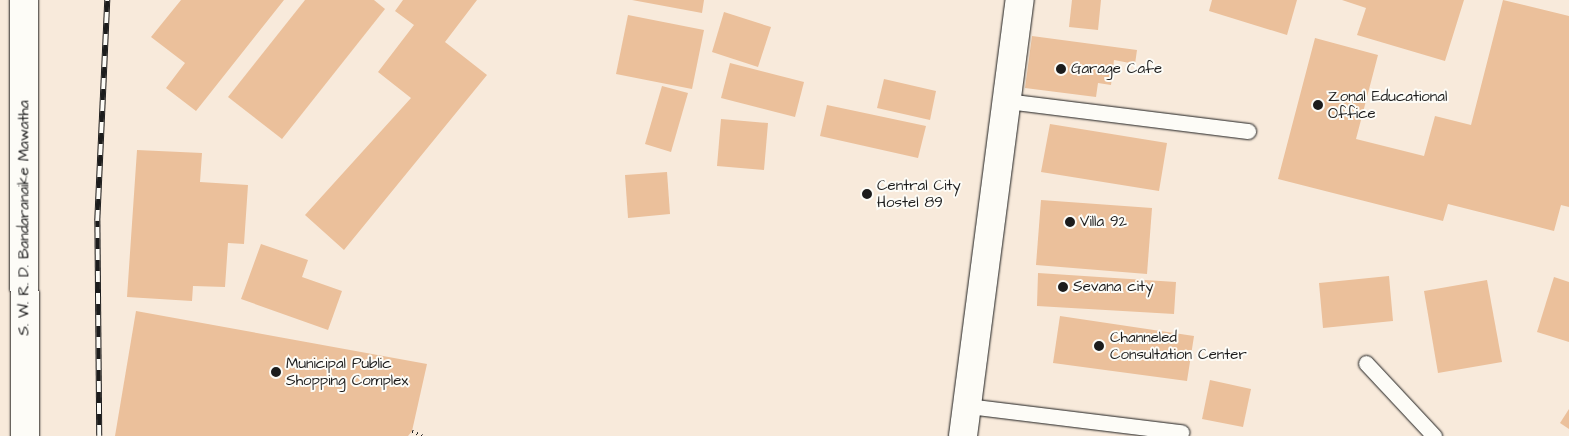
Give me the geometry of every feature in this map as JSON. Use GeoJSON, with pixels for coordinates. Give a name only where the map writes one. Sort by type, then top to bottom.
{"type":"FeatureCollection","features":[{"type":"Feature","properties":{"kind":"main road","name":"S. W. R. D. Bandaranaike Mawatha"},"geometry":{"type":"LineString","coordinates":[[24,0],[25,436]]}},
{"type":"Feature","properties":{"kind":"main road"},"geometry":{"type":"LineString","coordinates":[[963,436],[1020,0]]}},
{"type":"Feature","properties":{"kind":"lane"},"geometry":{"type":"LineString","coordinates":[[1007,101],[1248,131]]}},
{"type":"Feature","properties":{"kind":"lane"},"geometry":{"type":"LineString","coordinates":[[1366,363],[1434,436]]}},
{"type":"Feature","properties":{"kind":"lane"},"geometry":{"type":"LineString","coordinates":[[968,406],[1181,432]]}},
{"type":"Feature","properties":{"kind":"path"},"geometry":{"type":"LineString","coordinates":[[412,431],[424,436]]}},
{"type":"Feature","properties":{"kind":"building"},"geometry":{"type":"Polygon","coordinates":[[[181,0],[284,0],[196,111],[166,88],[185,63],[151,37],[181,0]]]}},
{"type":"Feature","properties":{"kind":"building"},"geometry":{"type":"Polygon","coordinates":[[[305,0],[374,0],[385,9],[282,139],[228,97],[305,0]]]}},
{"type":"Feature","properties":{"kind":"building"},"geometry":{"type":"Polygon","coordinates":[[[403,0],[477,0],[445,42],[487,75],[344,250],[305,215],[411,98],[378,72],[414,25],[395,11],[403,0]]]}},
{"type":"Feature","properties":{"kind":"building"},"geometry":{"type":"Polygon","coordinates":[[[632,0],[704,0],[702,13],[632,0]]]}},
{"type":"Feature","properties":{"kind":"building"},"geometry":{"type":"Polygon","coordinates":[[[1072,0],[1101,0],[1098,30],[1069,27],[1072,0]]]}},
{"type":"Feature","properties":{"kind":"building"},"geometry":{"type":"Polygon","coordinates":[[[1212,0],[1297,0],[1287,35],[1209,11],[1212,0]]]}},
{"type":"Feature","properties":{"kind":"building"},"geometry":{"type":"Polygon","coordinates":[[[1342,0],[1464,0],[1445,61],[1357,35],[1366,8],[1342,0]]]}},
{"type":"Feature","properties":{"kind":"building"},"geometry":{"type":"Polygon","coordinates":[[[1503,0],[1569,16],[1569,207],[1561,205],[1554,231],[1448,204],[1443,221],[1278,179],[1315,38],[1378,55],[1356,139],[1424,156],[1435,116],[1471,125],[1503,0]]]}},
{"type":"Feature","properties":{"kind":"building"},"geometry":{"type":"Polygon","coordinates":[[[724,12],[771,27],[758,67],[712,52],[724,12]]]}},
{"type":"Feature","properties":{"kind":"building"},"geometry":{"type":"Polygon","coordinates":[[[628,15],[704,30],[692,89],[616,74],[628,15]]]}},
{"type":"Feature","properties":{"kind":"building"},"geometry":{"type":"Polygon","coordinates":[[[1032,36],[1137,50],[1135,64],[1114,60],[1111,85],[1098,83],[1096,97],[1025,88],[1032,36]]]}},
{"type":"Feature","properties":{"kind":"building"},"geometry":{"type":"Polygon","coordinates":[[[730,63],[804,82],[795,117],[721,98],[730,63]]]}},
{"type":"Feature","properties":{"kind":"building"},"geometry":{"type":"Polygon","coordinates":[[[884,79],[936,91],[930,120],[877,108],[884,79]]]}},
{"type":"Feature","properties":{"kind":"building"},"geometry":{"type":"Polygon","coordinates":[[[662,86],[688,93],[671,152],[645,144],[662,86]]]}},
{"type":"Feature","properties":{"kind":"building"},"geometry":{"type":"Polygon","coordinates":[[[827,105],[926,126],[918,158],[820,136],[827,105]]]}},
{"type":"Feature","properties":{"kind":"building"},"geometry":{"type":"Polygon","coordinates":[[[721,119],[768,123],[764,170],[717,166],[721,119]]]}},
{"type":"Feature","properties":{"kind":"building"},"geometry":{"type":"Polygon","coordinates":[[[1050,124],[1167,143],[1159,191],[1041,172],[1050,124]]]}},
{"type":"Feature","properties":{"kind":"building"},"geometry":{"type":"Polygon","coordinates":[[[137,150],[202,153],[200,182],[248,185],[244,244],[228,243],[225,287],[193,286],[192,301],[127,297],[137,150]]]}},
{"type":"Feature","properties":{"kind":"building"},"geometry":{"type":"Polygon","coordinates":[[[667,172],[670,214],[628,218],[625,175],[667,172]]]}},
{"type":"Feature","properties":{"kind":"building"},"geometry":{"type":"Polygon","coordinates":[[[1041,200],[1152,208],[1147,274],[1036,265],[1041,200]]]}},
{"type":"Feature","properties":{"kind":"building"},"geometry":{"type":"Polygon","coordinates":[[[261,244],[308,260],[302,277],[342,291],[328,330],[241,299],[261,244]]]}},
{"type":"Feature","properties":{"kind":"building"},"geometry":{"type":"Polygon","coordinates":[[[1038,273],[1176,282],[1174,314],[1037,306],[1038,273]]]}},
{"type":"Feature","properties":{"kind":"building"},"geometry":{"type":"Polygon","coordinates":[[[1389,276],[1393,321],[1323,328],[1319,283],[1389,276]]]}},
{"type":"Feature","properties":{"kind":"building"},"geometry":{"type":"Polygon","coordinates":[[[1554,277],[1569,282],[1569,342],[1537,332],[1554,277]]]}},
{"type":"Feature","properties":{"kind":"building"},"geometry":{"type":"Polygon","coordinates":[[[1487,280],[1502,362],[1438,373],[1424,291],[1487,280]]]}},
{"type":"Feature","properties":{"kind":"building","name":"Municipal Public Shopping Complex"},"geometry":{"type":"Polygon","coordinates":[[[136,311],[427,364],[412,431],[408,436],[115,436],[136,311]]]}},
{"type":"Feature","properties":{"kind":"building"},"geometry":{"type":"Polygon","coordinates":[[[1060,316],[1194,336],[1187,381],[1053,363],[1060,316]]]}},
{"type":"Feature","properties":{"kind":"building"},"geometry":{"type":"Polygon","coordinates":[[[1210,380],[1251,389],[1243,427],[1202,419],[1210,380]]]}},
{"type":"Feature","properties":{"kind":"building"},"geometry":{"type":"Polygon","coordinates":[[[1569,409],[1569,429],[1560,423],[1569,409]]]}},
{"type":"Feature","properties":{"kind":"railway"},"geometry":{"type":"LineString","coordinates":[[99,436],[97,221],[107,0]]}},
{"type":"Feature","properties":{"kind":"place","name":"Garage Cafe"},"geometry":{"type":"Point","coordinates":[1061,69]}},
{"type":"Feature","properties":{"kind":"place","name":"Zonal Educational Office"},"geometry":{"type":"Point","coordinates":[1318,105]}},
{"type":"Feature","properties":{"kind":"place","name":"Central City Hostel 89"},"geometry":{"type":"Point","coordinates":[867,194]}},
{"type":"Feature","properties":{"kind":"place","name":"Villa 92"},"geometry":{"type":"Point","coordinates":[1070,222]}},
{"type":"Feature","properties":{"kind":"place","name":"Sevana city"},"geometry":{"type":"Point","coordinates":[1063,287]}},
{"type":"Feature","properties":{"kind":"place","name":"Channeled Consultation Center"},"geometry":{"type":"Point","coordinates":[1099,346]}},
{"type":"Feature","properties":{"kind":"place","name":"Municipal Public Shopping Complex"},"geometry":{"type":"Point","coordinates":[276,372]}}]}
